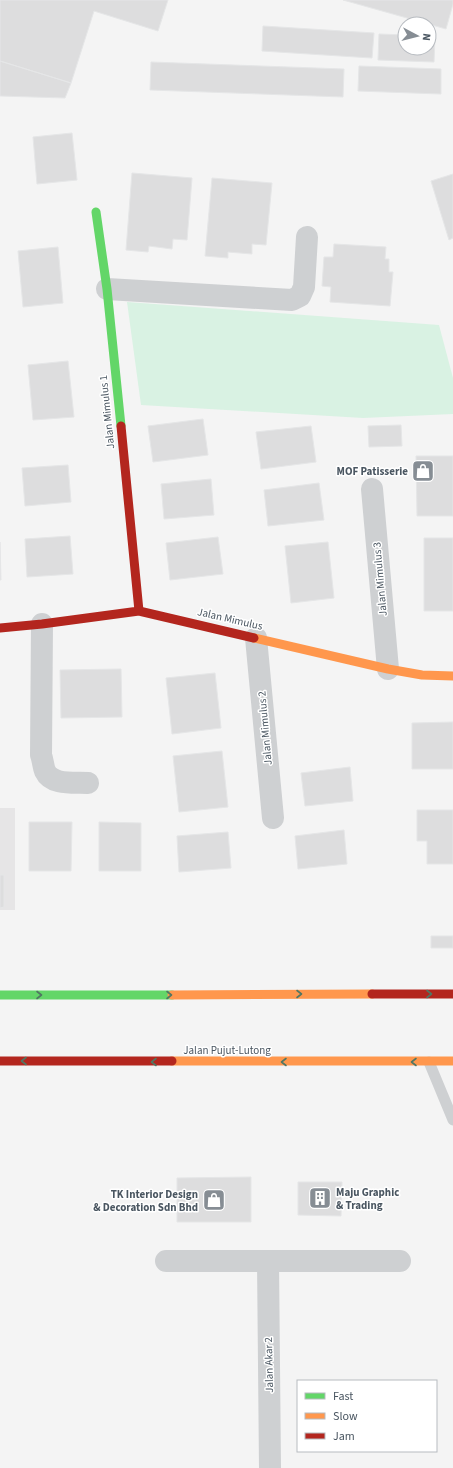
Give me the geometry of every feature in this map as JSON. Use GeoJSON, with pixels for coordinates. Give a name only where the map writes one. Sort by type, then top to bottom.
{"type":"FeatureCollection","features":[{"type":"Feature","properties":{"kind":"main road","name":"Jalan Mimulus 1"},"geometry":{"type":"LineString","coordinates":[[96,212],[107,289],[139,610]]}},
{"type":"Feature","properties":{"kind":"main road","name":"Jalan Mimulus"},"geometry":{"type":"LineString","coordinates":[[0,628],[42,624],[139,610],[388,669],[422,676],[453,676]]}},
{"type":"Feature","properties":{"kind":"main road"},"geometry":{"type":"LineString","coordinates":[[0,995],[453,994]]}},
{"type":"Feature","properties":{"kind":"main road","name":"Jalan Pujut-Lutong"},"geometry":{"type":"LineString","coordinates":[[0,1061],[453,1061]]}},
{"type":"Feature","properties":{"kind":"street"},"geometry":{"type":"LineString","coordinates":[[107,289],[292,300],[300,296],[304,287],[307,237]]}},
{"type":"Feature","properties":{"kind":"street","name":"Jalan Mimulus 3"},"geometry":{"type":"LineString","coordinates":[[372,489],[388,669]]}},
{"type":"Feature","properties":{"kind":"street"},"geometry":{"type":"LineString","coordinates":[[42,624],[41,756],[46,771],[51,778],[61,782],[88,782]]}},
{"type":"Feature","properties":{"kind":"street","name":"Jalan Mimulus 2"},"geometry":{"type":"LineString","coordinates":[[256,638],[273,818]]}},
{"type":"Feature","properties":{"kind":"street"},"geometry":{"type":"LineString","coordinates":[[166,1261],[400,1262]]}},
{"type":"Feature","properties":{"kind":"street","name":"Jalan Akar 2"},"geometry":{"type":"LineString","coordinates":[[268,1261],[270,1468]]}},
{"type":"Feature","properties":{"kind":"lane"},"geometry":{"type":"LineString","coordinates":[[429,1062],[453,1120]]}},
{"type":"Feature","properties":{"kind":"shaded area"},"geometry":{"type":"Polygon","coordinates":[[[0,808],[15,808],[15,910],[0,910],[0,808]]]}},
{"type":"Feature","properties":{"kind":"green space"},"geometry":{"type":"Polygon","coordinates":[[[127,302],[439,325],[453,378],[453,414],[363,418],[141,405],[127,302]]]}},
{"type":"Feature","properties":{"kind":"building"},"geometry":{"type":"Polygon","coordinates":[[[0,0],[168,0],[158,31],[94,11],[71,83],[0,61],[0,0]]]}},
{"type":"Feature","properties":{"kind":"building"},"geometry":{"type":"Polygon","coordinates":[[[343,0],[453,0],[446,29],[437,26],[437,16],[400,16],[343,0]]]}},
{"type":"Feature","properties":{"kind":"building"},"geometry":{"type":"Polygon","coordinates":[[[263,26],[374,33],[372,58],[262,51],[263,26]]]}},
{"type":"Feature","properties":{"kind":"building"},"geometry":{"type":"Polygon","coordinates":[[[379,34],[397,35],[397,56],[434,56],[434,62],[378,60],[379,34]]]}},
{"type":"Feature","properties":{"kind":"building"},"geometry":{"type":"Polygon","coordinates":[[[0,61],[71,83],[65,98],[0,96],[0,61]]]}},
{"type":"Feature","properties":{"kind":"building"},"geometry":{"type":"Polygon","coordinates":[[[151,62],[344,69],[343,97],[150,90],[151,62]]]}},
{"type":"Feature","properties":{"kind":"building"},"geometry":{"type":"Polygon","coordinates":[[[359,66],[441,69],[441,94],[358,91],[359,66]]]}},
{"type":"Feature","properties":{"kind":"building"},"geometry":{"type":"Polygon","coordinates":[[[72,133],[77,180],[37,184],[33,137],[72,133]]]}},
{"type":"Feature","properties":{"kind":"building"},"geometry":{"type":"Polygon","coordinates":[[[132,173],[192,178],[187,240],[173,239],[172,249],[149,246],[148,252],[126,250],[132,173]]]}},
{"type":"Feature","properties":{"kind":"building"},"geometry":{"type":"Polygon","coordinates":[[[453,174],[453,238],[449,240],[431,181],[453,174]]]}},
{"type":"Feature","properties":{"kind":"building"},"geometry":{"type":"Polygon","coordinates":[[[212,178],[272,183],[266,245],[252,244],[252,254],[228,252],[228,258],[205,256],[212,178]]]}},
{"type":"Feature","properties":{"kind":"building"},"geometry":{"type":"Polygon","coordinates":[[[334,244],[386,247],[385,259],[389,259],[389,272],[393,272],[390,306],[330,302],[331,287],[322,286],[324,257],[333,257],[334,244]]]}},
{"type":"Feature","properties":{"kind":"building"},"geometry":{"type":"Polygon","coordinates":[[[58,247],[63,303],[23,307],[18,251],[58,247]]]}},
{"type":"Feature","properties":{"kind":"building"},"geometry":{"type":"Polygon","coordinates":[[[68,361],[74,417],[33,420],[28,365],[68,361]]]}},
{"type":"Feature","properties":{"kind":"building"},"geometry":{"type":"Polygon","coordinates":[[[203,419],[208,455],[153,462],[148,426],[203,419]]]}},
{"type":"Feature","properties":{"kind":"building"},"geometry":{"type":"Polygon","coordinates":[[[401,425],[402,446],[369,447],[368,426],[401,425]]]}},
{"type":"Feature","properties":{"kind":"building"},"geometry":{"type":"Polygon","coordinates":[[[311,426],[316,462],[261,469],[256,432],[311,426]]]}},
{"type":"Feature","properties":{"kind":"building"},"geometry":{"type":"Polygon","coordinates":[[[416,456],[453,456],[453,516],[417,516],[416,456]]]}},
{"type":"Feature","properties":{"kind":"building"},"geometry":{"type":"Polygon","coordinates":[[[68,465],[71,502],[25,506],[22,468],[68,465]]]}},
{"type":"Feature","properties":{"kind":"building"},"geometry":{"type":"Polygon","coordinates":[[[211,479],[214,515],[164,519],[161,484],[211,479]]]}},
{"type":"Feature","properties":{"kind":"building"},"geometry":{"type":"Polygon","coordinates":[[[319,483],[324,520],[268,526],[264,490],[319,483]]]}},
{"type":"Feature","properties":{"kind":"building"},"geometry":{"type":"Polygon","coordinates":[[[70,536],[73,574],[27,577],[25,539],[70,536]]]}},
{"type":"Feature","properties":{"kind":"building"},"geometry":{"type":"Polygon","coordinates":[[[218,537],[223,574],[170,580],[166,543],[218,537]]]}},
{"type":"Feature","properties":{"kind":"building"},"geometry":{"type":"Polygon","coordinates":[[[424,538],[453,538],[453,611],[424,611],[424,538]]]}},
{"type":"Feature","properties":{"kind":"building"},"geometry":{"type":"Polygon","coordinates":[[[0,542],[1,580],[0,580],[0,542]]]}},
{"type":"Feature","properties":{"kind":"building"},"geometry":{"type":"Polygon","coordinates":[[[328,542],[334,598],[291,603],[285,546],[328,542]]]}},
{"type":"Feature","properties":{"kind":"building"},"geometry":{"type":"Polygon","coordinates":[[[121,669],[122,717],[61,718],[60,670],[121,669]]]}},
{"type":"Feature","properties":{"kind":"building"},"geometry":{"type":"Polygon","coordinates":[[[215,673],[221,728],[172,734],[166,678],[215,673]]]}},
{"type":"Feature","properties":{"kind":"building"},"geometry":{"type":"Polygon","coordinates":[[[453,722],[453,769],[412,769],[412,723],[453,722]]]}},
{"type":"Feature","properties":{"kind":"building"},"geometry":{"type":"Polygon","coordinates":[[[222,751],[228,807],[179,812],[173,756],[222,751]]]}},
{"type":"Feature","properties":{"kind":"building"},"geometry":{"type":"Polygon","coordinates":[[[350,767],[353,801],[305,806],[301,773],[350,767]]]}},
{"type":"Feature","properties":{"kind":"building"},"geometry":{"type":"Polygon","coordinates":[[[417,810],[453,810],[453,864],[427,864],[427,841],[417,841],[417,810]]]}},
{"type":"Feature","properties":{"kind":"building"},"geometry":{"type":"Polygon","coordinates":[[[29,822],[72,822],[71,871],[29,871],[29,822]]]}},
{"type":"Feature","properties":{"kind":"building"},"geometry":{"type":"Polygon","coordinates":[[[99,822],[141,823],[141,871],[99,871],[99,822]]]}},
{"type":"Feature","properties":{"kind":"building"},"geometry":{"type":"Polygon","coordinates":[[[344,830],[347,864],[298,869],[295,836],[344,830]]]}},
{"type":"Feature","properties":{"kind":"building"},"geometry":{"type":"Polygon","coordinates":[[[228,832],[231,868],[179,872],[177,836],[228,832]]]}},
{"type":"Feature","properties":{"kind":"building"},"geometry":{"type":"Polygon","coordinates":[[[0,875],[4,875],[4,907],[0,908],[0,875]]]}},
{"type":"Feature","properties":{"kind":"building"},"geometry":{"type":"Polygon","coordinates":[[[431,936],[453,936],[453,948],[431,948],[431,936]]]}},
{"type":"Feature","properties":{"kind":"building","name":"TK Interior Design & Decoration Sdn Bhd"},"geometry":{"type":"Polygon","coordinates":[[[251,1177],[251,1222],[177,1222],[177,1178],[251,1177]]]}},
{"type":"Feature","properties":{"kind":"building","name":"Maju Graphic & Trading"},"geometry":{"type":"Polygon","coordinates":[[[298,1182],[342,1182],[341,1216],[298,1215],[298,1182]]]}},
{"type":"Feature","properties":{"kind":"traffic: fast"},"geometry":{"type":"LineString","coordinates":[[96,212],[107,289],[121,426]]}},
{"type":"Feature","properties":{"kind":"traffic: fast"},"geometry":{"type":"LineString","coordinates":[[0,995],[172,995]]}},
{"type":"Feature","properties":{"kind":"traffic: slow"},"geometry":{"type":"LineString","coordinates":[[254,638],[388,669],[422,675],[453,676]]}},
{"type":"Feature","properties":{"kind":"traffic: slow"},"geometry":{"type":"LineString","coordinates":[[172,995],[372,994]]}},
{"type":"Feature","properties":{"kind":"traffic: slow"},"geometry":{"type":"LineString","coordinates":[[172,1061],[453,1061]]}},
{"type":"Feature","properties":{"kind":"traffic: jam"},"geometry":{"type":"LineString","coordinates":[[121,426],[139,611]]}},
{"type":"Feature","properties":{"kind":"traffic: jam"},"geometry":{"type":"LineString","coordinates":[[0,628],[139,611],[254,638]]}},
{"type":"Feature","properties":{"kind":"traffic: jam"},"geometry":{"type":"LineString","coordinates":[[372,994],[453,994]]}},
{"type":"Feature","properties":{"kind":"traffic: jam"},"geometry":{"type":"LineString","coordinates":[[0,1061],[172,1061]]}},
{"type":"Feature","properties":{"kind":"place","name":"MOF Patisserie"},"geometry":{"type":"Point","coordinates":[423,471]}},
{"type":"Feature","properties":{"kind":"place","name":"Maju Graphic & Trading"},"geometry":{"type":"Point","coordinates":[320,1198]}},
{"type":"Feature","properties":{"kind":"place","name":"TK Interior Design & Decoration Sdn Bhd"},"geometry":{"type":"Point","coordinates":[214,1200]}}]}
